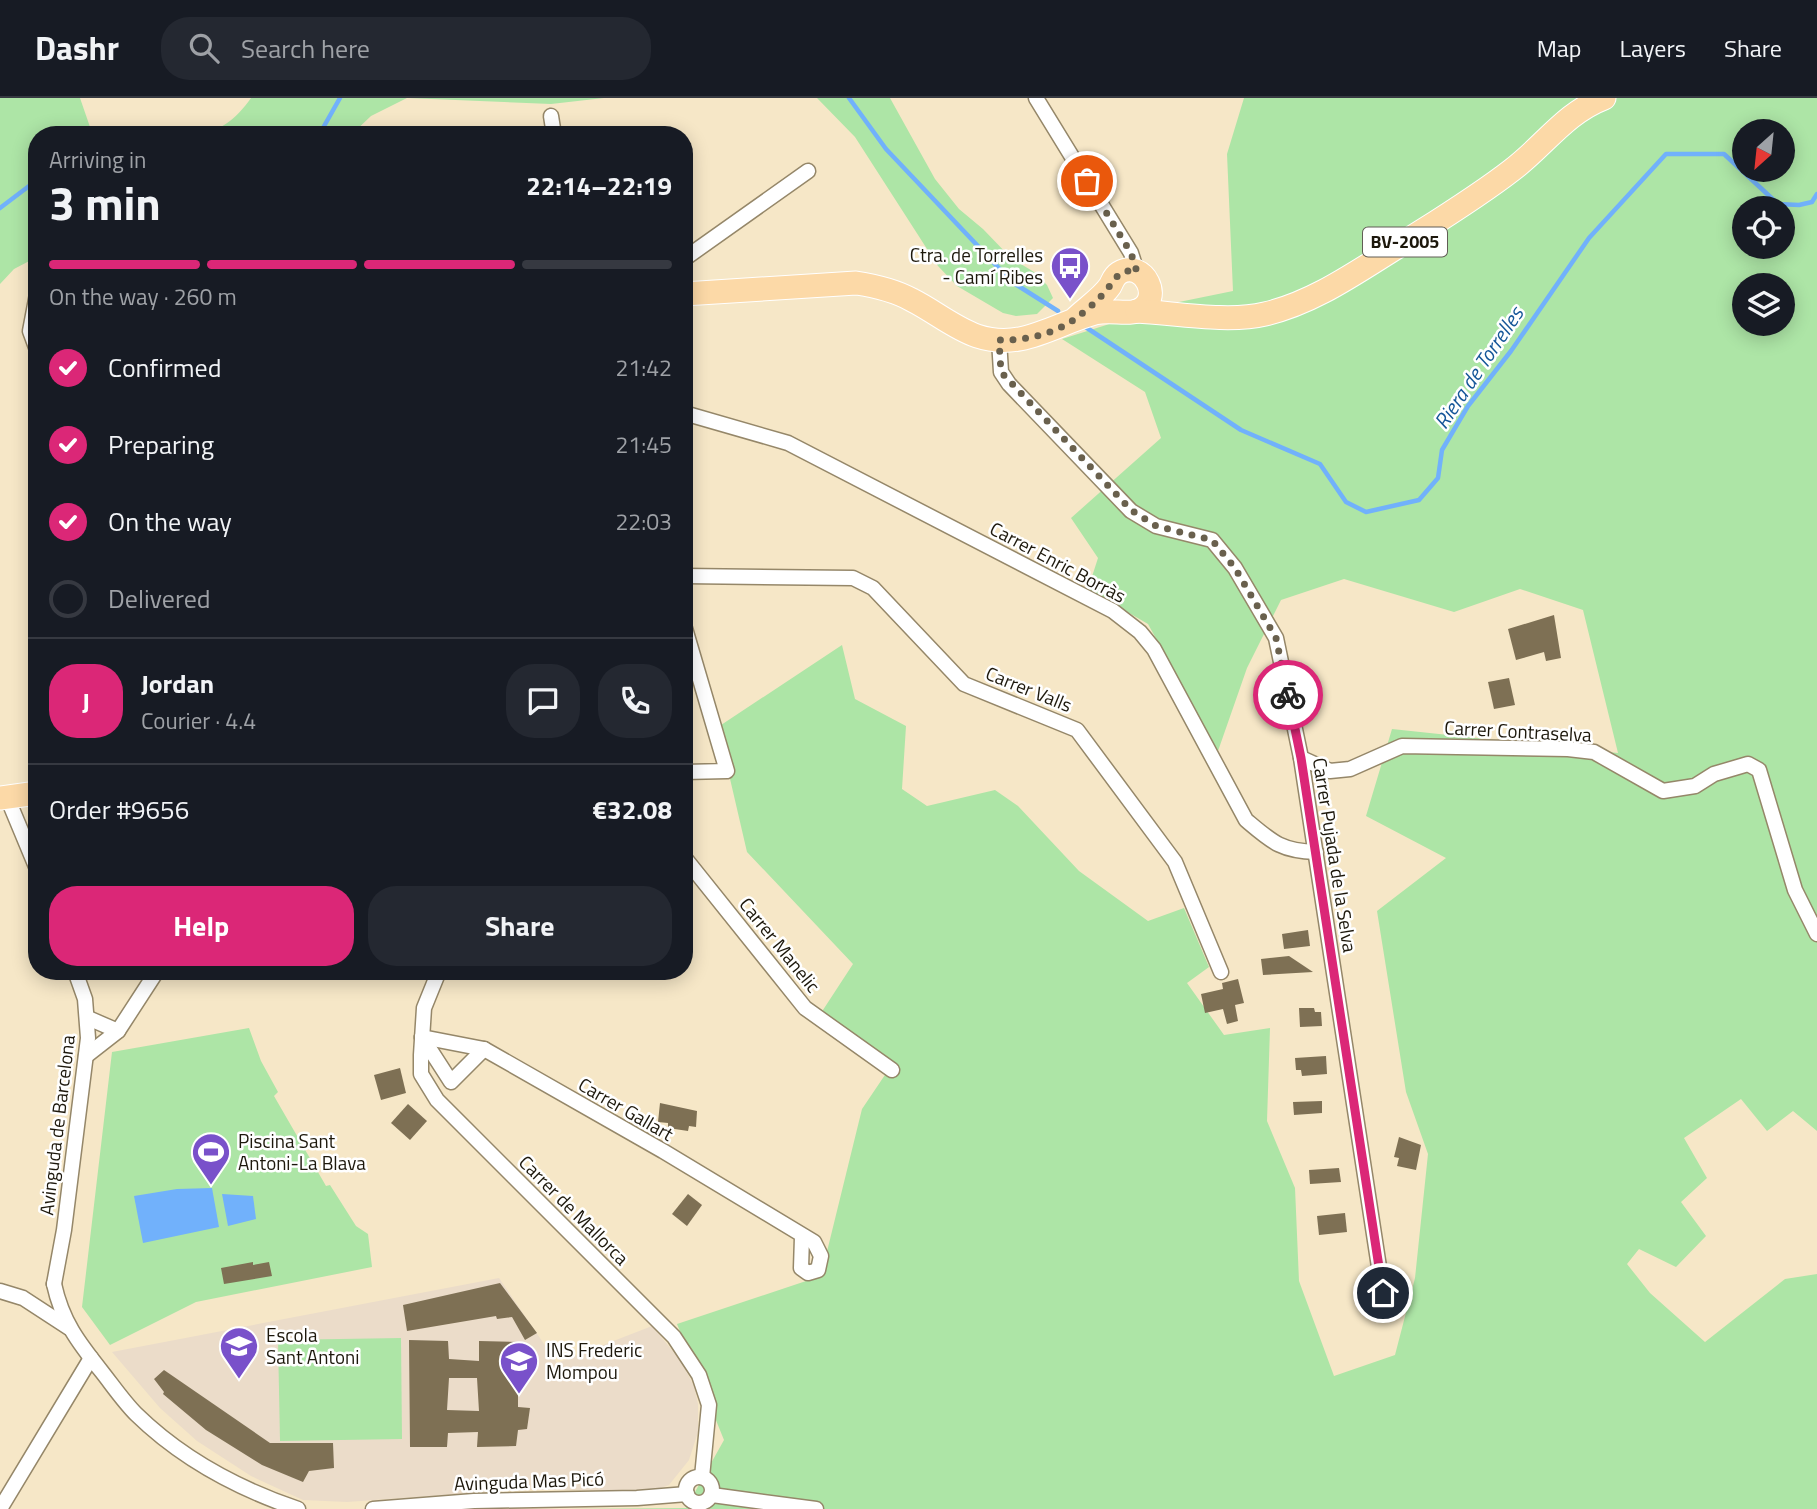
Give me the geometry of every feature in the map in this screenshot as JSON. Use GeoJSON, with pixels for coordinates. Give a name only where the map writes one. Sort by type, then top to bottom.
{"type":"FeatureCollection","features":[{"type":"Feature","properties":{"kind":"main road","name":"BV-2005"},"geometry":{"type":"LineString","coordinates":[[693,293],[856,283],[898,293],[976,336],[999,340],[1029,339],[1075,319],[1107,310],[1177,312],[1219,317],[1265,314],[1295,305],[1328,289],[1493,185],[1532,155],[1569,116],[1604,98]]}},
{"type":"Feature","properties":{"kind":"main road","name":"BV-2005"},"geometry":{"type":"LineString","coordinates":[[1075,319],[1119,274],[1128,270],[1137,272]]}},
{"type":"Feature","properties":{"kind":"main road"},"geometry":{"type":"LineString","coordinates":[[1137,272],[1146,277],[1151,291],[1177,312]]}},
{"type":"Feature","properties":{"kind":"main road"},"geometry":{"type":"LineString","coordinates":[[1110,286],[1111,301],[1129,310],[1148,303],[1151,291]]}},
{"type":"Feature","properties":{"kind":"main road"},"geometry":{"type":"LineString","coordinates":[[4,798],[28,794]]}},
{"type":"Feature","properties":{"kind":"street"},"geometry":{"type":"LineString","coordinates":[[1036,98],[1131,253],[1137,272]]}},
{"type":"Feature","properties":{"kind":"street"},"geometry":{"type":"LineString","coordinates":[[551,116],[553,126]]}},
{"type":"Feature","properties":{"kind":"street"},"geometry":{"type":"LineString","coordinates":[[693,253],[808,171]]}},
{"type":"Feature","properties":{"kind":"street","name":"Carrer Pujada de la Selva"},"geometry":{"type":"LineString","coordinates":[[999,340],[998,360],[1005,378],[1131,510],[1156,526],[1212,540],[1235,568],[1276,638],[1301,758],[1383,1293]]}},
{"type":"Feature","properties":{"kind":"street","name":"Carrer Enric Borràs"},"geometry":{"type":"LineString","coordinates":[[693,416],[788,443],[1113,611],[1140,632],[1154,649],[1246,820],[1267,838],[1290,851],[1316,852]]}},
{"type":"Feature","properties":{"kind":"street","name":"Carrer Valls"},"geometry":{"type":"LineString","coordinates":[[693,576],[853,578],[873,588],[964,684],[1077,730],[1175,862],[1221,972]]}},
{"type":"Feature","properties":{"kind":"street"},"geometry":{"type":"LineString","coordinates":[[693,656],[727,771],[693,772]]}},
{"type":"Feature","properties":{"kind":"street","name":"Carrer Contraselva"},"geometry":{"type":"LineString","coordinates":[[1301,758],[1330,771],[1350,769],[1402,746],[1568,749],[1594,752],[1664,791],[1695,786],[1714,774],[1748,764],[1759,770],[1795,890],[1817,934]]}},
{"type":"Feature","properties":{"kind":"street"},"geometry":{"type":"LineString","coordinates":[[4,798],[28,850]]}},
{"type":"Feature","properties":{"kind":"street","name":"Carrer Manelic"},"geometry":{"type":"LineString","coordinates":[[693,868],[805,1008],[892,1070]]}},
{"type":"Feature","properties":{"kind":"street","name":"Avinguda de Barcelona"},"geometry":{"type":"LineString","coordinates":[[54,1284],[86,1056],[88,1018],[77,980]]}},
{"type":"Feature","properties":{"kind":"street"},"geometry":{"type":"LineString","coordinates":[[86,1056],[118,1031],[151,980]]}},
{"type":"Feature","properties":{"kind":"street","name":"Carrer de Mallorca"},"geometry":{"type":"LineString","coordinates":[[435,980],[424,1008],[421,1074],[437,1100],[674,1337],[699,1375],[709,1405],[702,1477]]}},
{"type":"Feature","properties":{"kind":"street"},"geometry":{"type":"LineString","coordinates":[[88,1018],[118,1031]]}},
{"type":"Feature","properties":{"kind":"street"},"geometry":{"type":"LineString","coordinates":[[422,1037],[451,1082],[484,1049]]}},
{"type":"Feature","properties":{"kind":"street","name":"Carrer Gallart"},"geometry":{"type":"LineString","coordinates":[[422,1037],[484,1049],[663,1151],[802,1237]]}},
{"type":"Feature","properties":{"kind":"street"},"geometry":{"type":"LineString","coordinates":[[23,1298],[35,1297],[54,1284],[60,1310],[70,1329],[136,1414],[195,1462],[253,1492],[298,1509]]}},
{"type":"Feature","properties":{"kind":"street"},"geometry":{"type":"LineString","coordinates":[[0,1291],[23,1298],[70,1329]]}},
{"type":"Feature","properties":{"kind":"street"},"geometry":{"type":"LineString","coordinates":[[4,1506],[91,1358]]}},
{"type":"Feature","properties":{"kind":"street"},"geometry":{"type":"LineString","coordinates":[[687,1494],[689,1481],[702,1477],[711,1484],[712,1495]]}},
{"type":"Feature","properties":{"kind":"street","name":"Avinguda Mas Picó"},"geometry":{"type":"LineString","coordinates":[[373,1509],[474,1501],[637,1498],[687,1494],[691,1500],[700,1503],[712,1495],[816,1509]]}},
{"type":"Feature","properties":{"kind":"shaded area","name":"INS Frederic Mompou"},"geometry":{"type":"Polygon","coordinates":[[[499,1278],[557,1363],[652,1326],[681,1361],[694,1386],[698,1404],[698,1432],[689,1460],[669,1485],[655,1490],[512,1490],[347,1502],[303,1500],[251,1476],[197,1441],[160,1408],[112,1352],[499,1278]]]}},
{"type":"Feature","properties":{"kind":"green space"},"geometry":{"type":"Polygon","coordinates":[[[0,98],[80,98],[90,126],[28,126],[28,262],[14,269],[0,284],[0,98]]]}},
{"type":"Feature","properties":{"kind":"green space"},"geometry":{"type":"Polygon","coordinates":[[[251,98],[407,98],[371,116],[360,126],[222,126],[238,114],[251,98]]]}},
{"type":"Feature","properties":{"kind":"green space"},"geometry":{"type":"Polygon","coordinates":[[[407,98],[604,98],[551,104],[407,98]]]}},
{"type":"Feature","properties":{"kind":"green space"},"geometry":{"type":"Polygon","coordinates":[[[817,98],[890,98],[935,179],[959,209],[1011,258],[1034,272],[1047,285],[1053,298],[1037,314],[1016,316],[1003,313],[957,286],[938,266],[855,137],[817,98]]]}},
{"type":"Feature","properties":{"kind":"green space"},"geometry":{"type":"Polygon","coordinates":[[[1244,98],[1817,98],[1817,1131],[1793,1111],[1767,1131],[1741,1099],[1684,1138],[1707,1178],[1681,1202],[1706,1236],[1676,1267],[1639,1249],[1627,1264],[1650,1293],[1705,1342],[1785,1279],[1817,1274],[1817,1509],[568,1509],[686,1508],[724,1440],[677,1324],[821,1276],[862,1109],[891,1066],[821,1013],[853,964],[747,852],[718,727],[842,645],[855,699],[906,726],[902,789],[927,806],[995,790],[1018,806],[1079,871],[1148,921],[1184,908],[1209,967],[1187,983],[1224,1035],[1270,1028],[1267,1121],[1295,1188],[1299,1281],[1334,1376],[1395,1355],[1415,1278],[1428,1154],[1406,1092],[1377,911],[1446,858],[1366,816],[1392,729],[1618,753],[1583,610],[1520,589],[1454,612],[1344,579],[1281,600],[1247,668],[1218,751],[1148,624],[1088,589],[1098,558],[1071,518],[1161,438],[1145,392],[1062,339],[1179,302],[1233,291],[1227,154],[1244,98]]]}},
{"type":"Feature","properties":{"kind":"green space","name":"Piscina Sant Antoni-La Blava"},"geometry":{"type":"Polygon","coordinates":[[[249,1028],[261,1061],[278,1092],[274,1096],[326,1186],[330,1185],[356,1226],[368,1234],[372,1267],[196,1302],[110,1345],[82,1307],[112,1052],[249,1028]]]}},
{"type":"Feature","properties":{"kind":"green space"},"geometry":{"type":"Polygon","coordinates":[[[401,1338],[402,1439],[280,1441],[278,1340],[401,1338]]]}},
{"type":"Feature","properties":{"kind":"water"},"geometry":{"type":"Polygon","coordinates":[[[212,1188],[219,1227],[143,1243],[134,1196],[177,1189],[212,1188]]]}},
{"type":"Feature","properties":{"kind":"water"},"geometry":{"type":"Polygon","coordinates":[[[222,1194],[253,1196],[256,1219],[228,1226],[222,1194]]]}},
{"type":"Feature","properties":{"kind":"building"},"geometry":{"type":"Polygon","coordinates":[[[1554,615],[1561,658],[1546,661],[1544,652],[1516,660],[1508,629],[1554,615]]]}},
{"type":"Feature","properties":{"kind":"building"},"geometry":{"type":"Polygon","coordinates":[[[1509,678],[1515,705],[1494,709],[1488,682],[1509,678]]]}},
{"type":"Feature","properties":{"kind":"building"},"geometry":{"type":"Polygon","coordinates":[[[1308,930],[1310,946],[1284,949],[1282,934],[1308,930]]]}},
{"type":"Feature","properties":{"kind":"building"},"geometry":{"type":"Polygon","coordinates":[[[1289,956],[1313,972],[1263,975],[1261,959],[1289,956]]]}},
{"type":"Feature","properties":{"kind":"building"},"geometry":{"type":"Polygon","coordinates":[[[1238,979],[1244,1003],[1235,1005],[1238,1021],[1227,1024],[1223,1009],[1205,1013],[1201,994],[1223,989],[1222,983],[1238,979]]]}},
{"type":"Feature","properties":{"kind":"building"},"geometry":{"type":"Polygon","coordinates":[[[1299,1008],[1314,1008],[1315,1012],[1321,1012],[1322,1026],[1300,1027],[1299,1008]]]}},
{"type":"Feature","properties":{"kind":"building"},"geometry":{"type":"Polygon","coordinates":[[[1326,1056],[1327,1074],[1302,1076],[1301,1070],[1296,1070],[1295,1058],[1326,1056]]]}},
{"type":"Feature","properties":{"kind":"building"},"geometry":{"type":"Polygon","coordinates":[[[400,1068],[406,1093],[381,1100],[374,1075],[400,1068]]]}},
{"type":"Feature","properties":{"kind":"building"},"geometry":{"type":"Polygon","coordinates":[[[1322,1101],[1322,1113],[1294,1115],[1293,1102],[1322,1101]]]}},
{"type":"Feature","properties":{"kind":"building"},"geometry":{"type":"Polygon","coordinates":[[[660,1103],[697,1111],[696,1127],[689,1126],[688,1131],[668,1128],[668,1123],[658,1122],[660,1103]]]}},
{"type":"Feature","properties":{"kind":"building"},"geometry":{"type":"Polygon","coordinates":[[[408,1104],[427,1121],[410,1140],[391,1123],[408,1104]]]}},
{"type":"Feature","properties":{"kind":"building"},"geometry":{"type":"Polygon","coordinates":[[[1399,1137],[1421,1145],[1416,1170],[1397,1166],[1399,1158],[1394,1157],[1399,1137]]]}},
{"type":"Feature","properties":{"kind":"building"},"geometry":{"type":"Polygon","coordinates":[[[1339,1168],[1341,1182],[1310,1184],[1309,1170],[1339,1168]]]}},
{"type":"Feature","properties":{"kind":"building"},"geometry":{"type":"Polygon","coordinates":[[[688,1194],[702,1205],[687,1226],[672,1214],[688,1194]]]}},
{"type":"Feature","properties":{"kind":"building"},"geometry":{"type":"Polygon","coordinates":[[[1345,1213],[1347,1232],[1319,1235],[1317,1216],[1345,1213]]]}},
{"type":"Feature","properties":{"kind":"building"},"geometry":{"type":"Polygon","coordinates":[[[253,1262],[253,1265],[269,1262],[272,1276],[224,1284],[221,1268],[253,1262]]]}},
{"type":"Feature","properties":{"kind":"building"},"geometry":{"type":"Polygon","coordinates":[[[500,1283],[537,1333],[525,1340],[512,1317],[497,1319],[496,1316],[407,1331],[403,1305],[500,1283]]]}},
{"type":"Feature","properties":{"kind":"building"},"geometry":{"type":"Polygon","coordinates":[[[409,1340],[448,1341],[449,1359],[479,1361],[479,1341],[518,1342],[518,1407],[530,1408],[527,1429],[518,1430],[516,1446],[477,1447],[478,1432],[448,1433],[447,1447],[410,1447],[409,1340]],[[449,1378],[447,1410],[479,1411],[477,1378],[449,1378]]]}},
{"type":"Feature","properties":{"kind":"building"},"geometry":{"type":"Polygon","coordinates":[[[164,1370],[270,1443],[333,1443],[334,1468],[309,1471],[303,1482],[262,1465],[206,1430],[163,1394],[154,1379],[164,1370]]]}},
{"type":"Feature","properties":{"kind":"waterway","name":"Riera de Torrelles"},"geometry":{"type":"LineString","coordinates":[[324,126],[340,98]]}},
{"type":"Feature","properties":{"kind":"waterway","name":"Riera de Torrelles"},"geometry":{"type":"LineString","coordinates":[[849,98],[886,149],[1012,282],[1058,311]]}},
{"type":"Feature","properties":{"kind":"waterway","name":"Riera de Torrelles"},"geometry":{"type":"LineString","coordinates":[[1084,326],[1241,430],[1320,464],[1346,502],[1366,512],[1419,500],[1438,478],[1442,450],[1468,406],[1511,351],[1589,238],[1666,154],[1724,154],[1778,204],[1799,205],[1812,202],[1817,194]]}},
{"type":"Feature","properties":{"kind":"waterway","name":"Riera de Torrelles"},"geometry":{"type":"LineString","coordinates":[[0,208],[28,187]]}},
{"type":"Feature","properties":{"kind":"way so far"},"geometry":{"type":"LineString","coordinates":[[1087,181],[1131,253],[1137,272],[1128,270],[1115,277],[1110,286],[1075,319],[1029,339],[999,340],[998,360],[1001,372],[1009,384],[1131,510],[1156,526],[1212,540],[1235,568],[1276,638],[1288,695]]}},
{"type":"Feature","properties":{"kind":"place","name":"Ctra. de Torrelles - Camí Ribes"},"geometry":{"type":"Point","coordinates":[1070,300]}},
{"type":"Feature","properties":{"kind":"place","name":"Piscina Sant Antoni-La Blava"},"geometry":{"type":"Point","coordinates":[211,1186]}},
{"type":"Feature","properties":{"kind":"place","name":"Escola Sant Antoni"},"geometry":{"type":"Point","coordinates":[239,1380]}},
{"type":"Feature","properties":{"kind":"place","name":"INS Frederic Mompou"},"geometry":{"type":"Point","coordinates":[519,1395]}},
{"type":"Feature","properties":{"kind":"route"},"geometry":{"type":"LineString","coordinates":[[1288,695],[1301,758],[1383,1293]]}}]}
